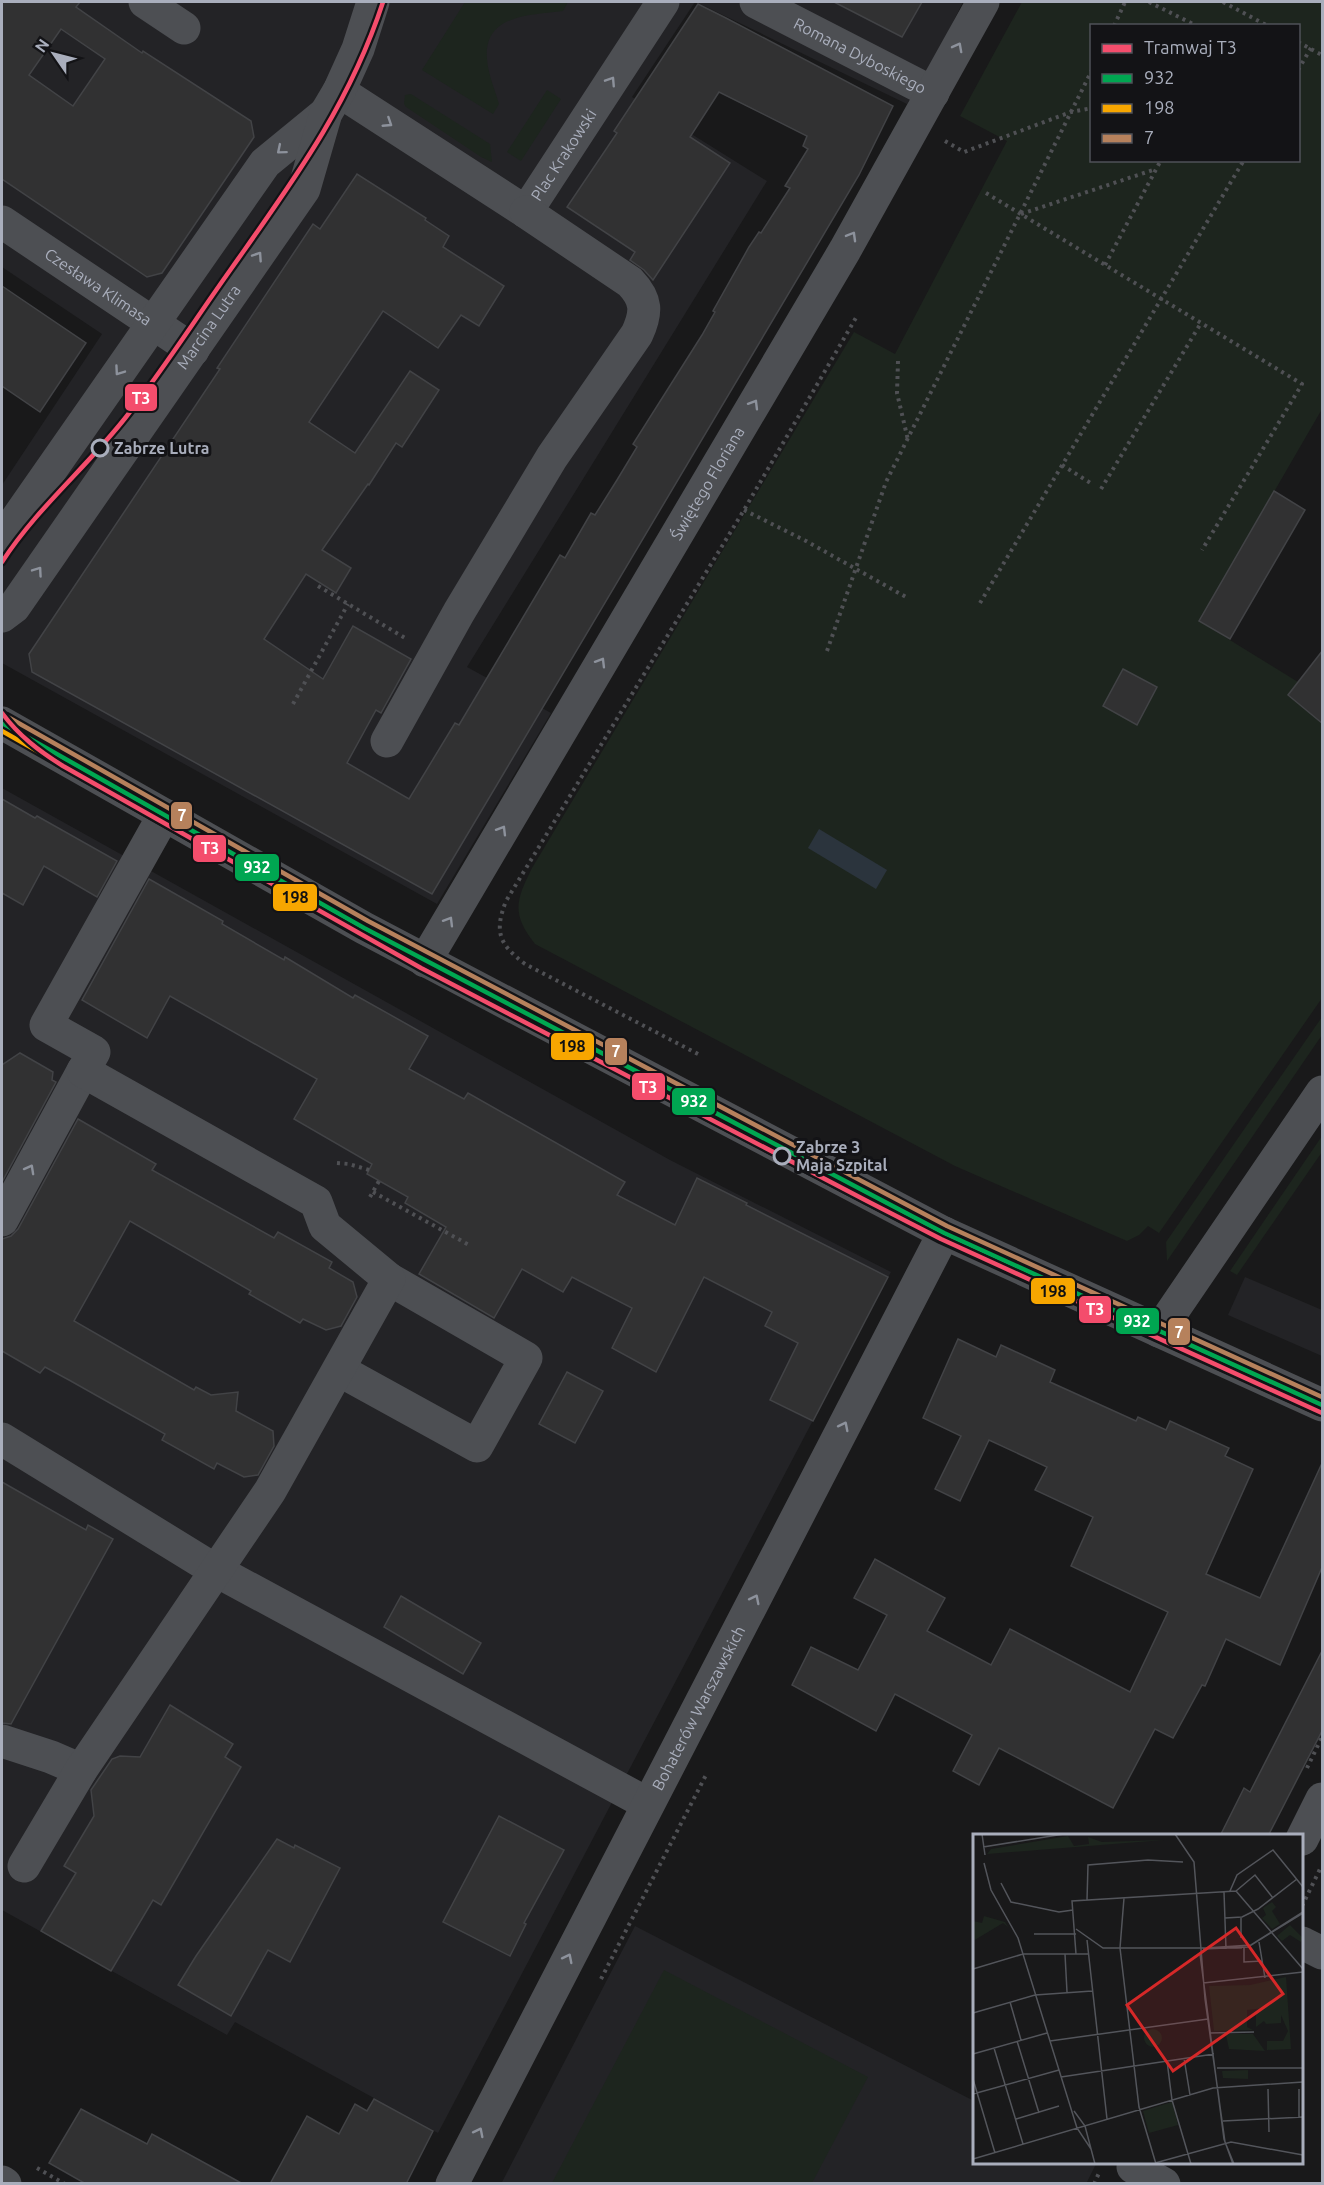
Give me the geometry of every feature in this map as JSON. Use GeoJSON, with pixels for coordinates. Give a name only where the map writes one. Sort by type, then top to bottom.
{"type":"FeatureCollection","features":[{"type":"Feature","properties":{"kind":"street"},"geometry":{"type":"LineString","coordinates":[[145,2],[184,28]]}},
{"type":"Feature","properties":{"kind":"street","name":"Marcina Lutra"},"geometry":{"type":"LineString","coordinates":[[2,616],[14,607],[304,189],[332,102],[358,50],[373,2]]}},
{"type":"Feature","properties":{"kind":"street","name":"Plac Krakowski"},"geometry":{"type":"LineString","coordinates":[[332,102],[526,212],[663,2]]}},
{"type":"Feature","properties":{"kind":"street","name":"Romana Dyboskiego"},"geometry":{"type":"LineString","coordinates":[[756,2],[933,93]]}},
{"type":"Feature","properties":{"kind":"street","name":"Świętego Floriana"},"geometry":{"type":"LineString","coordinates":[[425,961],[827,279],[982,2]]}},
{"type":"Feature","properties":{"kind":"street","name":"Marcina Lutra"},"geometry":{"type":"LineString","coordinates":[[2,540],[265,163],[332,102]]}},
{"type":"Feature","properties":{"kind":"street"},"geometry":{"type":"LineString","coordinates":[[387,741],[488,563],[552,457],[637,334],[644,319],[644,304],[640,292],[630,282],[526,212]]}},
{"type":"Feature","properties":{"kind":"street","name":"Czesława Klimasa"},"geometry":{"type":"LineString","coordinates":[[2,222],[193,350]]}},
{"type":"Feature","properties":{"kind":"street"},"geometry":{"type":"LineString","coordinates":[[2,723],[425,961],[944,1233],[1323,1405]]}},
{"type":"Feature","properties":{"kind":"street"},"geometry":{"type":"LineString","coordinates":[[2,1220],[94,1052],[46,1025],[164,815]]}},
{"type":"Feature","properties":{"kind":"street"},"geometry":{"type":"LineString","coordinates":[[83,1071],[316,1202],[325,1226],[389,1279],[526,1358],[477,1446],[339,1370]]}},
{"type":"Feature","properties":{"kind":"street"},"geometry":{"type":"LineString","coordinates":[[1159,1331],[1323,1092]]}},
{"type":"Feature","properties":{"kind":"street","name":"Bohaterów Warszawskich"},"geometry":{"type":"LineString","coordinates":[[452,2184],[944,1233]]}},
{"type":"Feature","properties":{"kind":"street"},"geometry":{"type":"LineString","coordinates":[[24,1866],[81,1770],[270,1491],[389,1279]]}},
{"type":"Feature","properties":{"kind":"street"},"geometry":{"type":"LineString","coordinates":[[2,1439],[215,1570],[648,1804]]}},
{"type":"Feature","properties":{"kind":"street"},"geometry":{"type":"LineString","coordinates":[[2,1741],[51,1757],[81,1770]]}},
{"type":"Feature","properties":{"kind":"street"},"geometry":{"type":"LineString","coordinates":[[1303,1837],[1323,1799]]}},
{"type":"Feature","properties":{"kind":"street"},"geometry":{"type":"LineString","coordinates":[[1303,1943],[1323,1953]]}},
{"type":"Feature","properties":{"kind":"street"},"geometry":{"type":"LineString","coordinates":[[1131,2171],[1164,2184]]}},
{"type":"Feature","properties":{"kind":"path"},"geometry":{"type":"LineString","coordinates":[[1115,24],[1125,2]]}},
{"type":"Feature","properties":{"kind":"path"},"geometry":{"type":"LineString","coordinates":[[1149,2],[1193,24]]}},
{"type":"Feature","properties":{"kind":"path"},"geometry":{"type":"LineString","coordinates":[[1223,2],[1264,24]]}},
{"type":"Feature","properties":{"kind":"path"},"geometry":{"type":"LineString","coordinates":[[1300,42],[1323,55]]}},
{"type":"Feature","properties":{"kind":"path"},"geometry":{"type":"LineString","coordinates":[[1300,68],[1311,48]]}},
{"type":"Feature","properties":{"kind":"path"},"geometry":{"type":"LineString","coordinates":[[827,651],[886,482],[1090,74]]}},
{"type":"Feature","properties":{"kind":"path"},"geometry":{"type":"LineString","coordinates":[[915,124],[964,152],[1071,112],[1090,108]]}},
{"type":"Feature","properties":{"kind":"path"},"geometry":{"type":"LineString","coordinates":[[1105,265],[1160,162]]}},
{"type":"Feature","properties":{"kind":"path"},"geometry":{"type":"LineString","coordinates":[[980,603],[1243,162]]}},
{"type":"Feature","properties":{"kind":"path"},"geometry":{"type":"LineString","coordinates":[[1021,214],[1156,169]]}},
{"type":"Feature","properties":{"kind":"path"},"geometry":{"type":"LineString","coordinates":[[986,193],[1302,384],[1202,550]]}},
{"type":"Feature","properties":{"kind":"path"},"geometry":{"type":"LineString","coordinates":[[698,1054],[525,964],[511,953],[501,938],[499,919],[506,900],[744,510],[857,316]]}},
{"type":"Feature","properties":{"kind":"path"},"geometry":{"type":"LineString","coordinates":[[1101,489],[1201,323]]}},
{"type":"Feature","properties":{"kind":"path"},"geometry":{"type":"LineString","coordinates":[[898,361],[897,393],[908,440]]}},
{"type":"Feature","properties":{"kind":"path"},"geometry":{"type":"LineString","coordinates":[[1062,465],[1092,484]]}},
{"type":"Feature","properties":{"kind":"path"},"geometry":{"type":"LineString","coordinates":[[744,510],[856,568],[906,597]]}},
{"type":"Feature","properties":{"kind":"path"},"geometry":{"type":"LineString","coordinates":[[318,586],[435,656]]}},
{"type":"Feature","properties":{"kind":"path"},"geometry":{"type":"LineString","coordinates":[[293,704],[348,604]]}},
{"type":"Feature","properties":{"kind":"path"},"geometry":{"type":"LineString","coordinates":[[337,1163],[350,1164],[369,1170]]}},
{"type":"Feature","properties":{"kind":"path"},"geometry":{"type":"LineString","coordinates":[[370,1197],[379,1181]]}},
{"type":"Feature","properties":{"kind":"path"},"geometry":{"type":"LineString","coordinates":[[373,1192],[469,1245]]}},
{"type":"Feature","properties":{"kind":"path"},"geometry":{"type":"LineString","coordinates":[[1303,1904],[1323,1865]]}},
{"type":"Feature","properties":{"kind":"shaded area"},"geometry":{"type":"Polygon","coordinates":[[[2,2],[695,2],[632,97],[767,181],[467,667],[551,713],[437,904],[2,663],[2,485],[102,334],[2,267],[2,2]]]}},
{"type":"Feature","properties":{"kind":"shaded area"},"geometry":{"type":"Polygon","coordinates":[[[465,2],[568,2],[563,11],[524,16],[501,25],[493,33],[488,44],[487,59],[499,104],[493,114],[422,70],[465,2]]]}},
{"type":"Feature","properties":{"kind":"shaded area"},"geometry":{"type":"Polygon","coordinates":[[[696,2],[963,2],[938,52],[907,104],[696,2]]]}},
{"type":"Feature","properties":{"kind":"shaded area"},"geometry":{"type":"Polygon","coordinates":[[[1022,2],[1322,2],[1322,409],[1199,621],[1298,682],[1290,693],[1322,716],[1322,998],[1159,1233],[1148,1226],[1139,1235],[1127,1241],[955,1166],[535,944],[522,924],[518,907],[522,889],[532,868],[854,332],[895,354],[1007,141],[960,116],[1022,2]]]}},
{"type":"Feature","properties":{"kind":"shaded area"},"geometry":{"type":"Polygon","coordinates":[[[547,90],[561,99],[521,161],[507,152],[547,90]]]}},
{"type":"Feature","properties":{"kind":"shaded area"},"geometry":{"type":"Polygon","coordinates":[[[411,94],[490,144],[492,162],[406,107],[405,95],[411,94]]]}},
{"type":"Feature","properties":{"kind":"shaded area"},"geometry":{"type":"Polygon","coordinates":[[[2,788],[670,1160],[891,1272],[438,2133],[235,2022],[227,2035],[2,1910],[2,788]]]}},
{"type":"Feature","properties":{"kind":"shaded area"},"geometry":{"type":"Polygon","coordinates":[[[819,829],[887,870],[876,889],[808,848],[819,829]]]}},
{"type":"Feature","properties":{"kind":"shaded area"},"geometry":{"type":"Polygon","coordinates":[[[1322,1017],[1322,1035],[1167,1261],[1166,1242],[1322,1017]]]}},
{"type":"Feature","properties":{"kind":"shaded area"},"geometry":{"type":"Polygon","coordinates":[[[1322,1136],[1322,1152],[1237,1275],[1230,1271],[1322,1136]]]}},
{"type":"Feature","properties":{"kind":"shaded area"},"geometry":{"type":"Polygon","coordinates":[[[1245,1277],[1322,1310],[1322,1356],[1228,1315],[1245,1277]]]}},
{"type":"Feature","properties":{"kind":"shaded area"},"geometry":{"type":"Polygon","coordinates":[[[635,1926],[973,2100],[973,2164],[1096,2164],[1086,2184],[501,2184],[635,1926]]]}},
{"type":"Feature","properties":{"kind":"shaded area"},"geometry":{"type":"Polygon","coordinates":[[[664,1970],[868,2077],[812,2183],[552,2183],[664,1970]]]}},
{"type":"Feature","properties":{"kind":"building"},"geometry":{"type":"Polygon","coordinates":[[[2,2],[80,2],[76,7],[142,53],[143,51],[251,121],[254,137],[162,273],[147,277],[2,179],[2,2]],[[61,29],[29,75],[73,106],[105,59],[61,29]]]}},
{"type":"Feature","properties":{"kind":"building"},"geometry":{"type":"Polygon","coordinates":[[[834,2],[922,2],[902,37],[834,2]]]}},
{"type":"Feature","properties":{"kind":"building"},"geometry":{"type":"Polygon","coordinates":[[[698,4],[893,106],[859,175],[432,894],[32,672],[29,654],[220,369],[217,368],[313,224],[320,229],[357,174],[426,218],[425,220],[449,236],[443,247],[504,286],[479,326],[461,315],[438,348],[383,311],[309,422],[355,453],[410,371],[439,390],[402,447],[396,443],[322,550],[351,568],[336,593],[306,574],[264,639],[323,679],[353,626],[411,659],[381,713],[376,710],[347,763],[409,799],[455,723],[459,725],[560,555],[565,558],[591,513],[595,515],[617,480],[637,447],[633,444],[702,335],[749,247],[759,232],[761,233],[790,188],[785,186],[808,149],[803,146],[807,136],[719,92],[690,137],[730,163],[653,280],[630,260],[635,252],[567,207],[617,133],[614,131],[698,4]]]}},
{"type":"Feature","properties":{"kind":"building"},"geometry":{"type":"Polygon","coordinates":[[[2,286],[86,343],[40,412],[2,386],[2,286]]]}},
{"type":"Feature","properties":{"kind":"building"},"geometry":{"type":"Polygon","coordinates":[[[1274,491],[1305,510],[1230,639],[1199,621],[1274,491]]]}},
{"type":"Feature","properties":{"kind":"building"},"geometry":{"type":"Polygon","coordinates":[[[1323,650],[1323,724],[1288,695],[1323,650]]]}},
{"type":"Feature","properties":{"kind":"building"},"geometry":{"type":"Polygon","coordinates":[[[1123,669],[1157,687],[1137,725],[1103,706],[1123,669]]]}},
{"type":"Feature","properties":{"kind":"building"},"geometry":{"type":"Polygon","coordinates":[[[2,799],[117,861],[97,897],[44,866],[23,905],[2,893],[2,799]]]}},
{"type":"Feature","properties":{"kind":"building"},"geometry":{"type":"Polygon","coordinates":[[[149,879],[223,921],[222,924],[284,960],[285,957],[353,998],[355,995],[428,1036],[409,1069],[464,1099],[468,1093],[625,1182],[617,1195],[675,1225],[697,1178],[888,1277],[813,1421],[770,1400],[798,1343],[765,1326],[772,1312],[704,1277],[656,1372],[612,1348],[632,1308],[572,1277],[563,1292],[522,1269],[494,1318],[419,1274],[446,1227],[405,1203],[408,1197],[367,1174],[372,1164],[294,1119],[317,1079],[170,996],[147,1038],[82,1000],[149,879]]]}},
{"type":"Feature","properties":{"kind":"building"},"geometry":{"type":"Polygon","coordinates":[[[20,1053],[53,1072],[52,1080],[56,1082],[2,1182],[2,1065],[20,1053]]]}},
{"type":"Feature","properties":{"kind":"building"},"geometry":{"type":"Polygon","coordinates":[[[78,1119],[156,1164],[152,1170],[274,1238],[278,1232],[332,1262],[329,1268],[353,1282],[357,1297],[341,1326],[326,1330],[303,1319],[300,1323],[249,1294],[251,1291],[130,1221],[74,1321],[194,1390],[196,1387],[211,1395],[238,1392],[236,1411],[273,1431],[274,1446],[258,1475],[244,1477],[217,1463],[214,1469],[162,1440],[165,1434],[69,1380],[45,1367],[40,1373],[2,1351],[2,1239],[11,1236],[18,1229],[78,1119]]]}},
{"type":"Feature","properties":{"kind":"building"},"geometry":{"type":"Polygon","coordinates":[[[958,1339],[996,1357],[1001,1345],[1055,1370],[1050,1382],[1136,1421],[1138,1417],[1166,1430],[1170,1421],[1229,1448],[1225,1456],[1253,1469],[1206,1574],[1260,1598],[1323,1461],[1323,1565],[1280,1665],[1226,1639],[1205,1686],[1202,1685],[1173,1738],[1155,1729],[1113,1808],[999,1748],[979,1785],[953,1771],[972,1735],[895,1694],[876,1731],[792,1685],[811,1647],[858,1670],[887,1615],[854,1598],[875,1559],[945,1598],[927,1631],[991,1665],[1010,1629],[1130,1692],[1168,1612],[1071,1566],[1093,1517],[1035,1490],[1047,1467],[989,1440],[960,1501],[935,1489],[961,1436],[923,1418],[958,1339]]]}},
{"type":"Feature","properties":{"kind":"building"},"geometry":{"type":"Polygon","coordinates":[[[567,1372],[603,1391],[575,1443],[539,1424],[567,1372]]]}},
{"type":"Feature","properties":{"kind":"building"},"geometry":{"type":"Polygon","coordinates":[[[2,1482],[86,1530],[88,1525],[113,1539],[11,1724],[2,1723],[2,1482]]]}},
{"type":"Feature","properties":{"kind":"building"},"geometry":{"type":"Polygon","coordinates":[[[401,1596],[481,1643],[463,1674],[384,1627],[401,1596]]]}},
{"type":"Feature","properties":{"kind":"building"},"geometry":{"type":"Polygon","coordinates":[[[1323,1649],[1323,1729],[1269,1834],[1221,1834],[1244,1788],[1250,1792],[1323,1649]]]}},
{"type":"Feature","properties":{"kind":"building"},"geometry":{"type":"Polygon","coordinates":[[[170,1705],[233,1744],[225,1757],[241,1767],[161,1905],[153,1900],[111,1971],[41,1931],[76,1873],[64,1866],[94,1816],[91,1790],[112,1759],[120,1756],[140,1757],[170,1705]]]}},
{"type":"Feature","properties":{"kind":"building"},"geometry":{"type":"Polygon","coordinates":[[[499,1816],[564,1850],[524,1923],[526,1924],[510,1956],[443,1922],[499,1816]]]}},
{"type":"Feature","properties":{"kind":"building"},"geometry":{"type":"Polygon","coordinates":[[[277,1839],[294,1848],[295,1845],[340,1868],[290,1962],[268,1950],[231,2016],[178,1985],[277,1839]]]}},
{"type":"Feature","properties":{"kind":"building"},"geometry":{"type":"Polygon","coordinates":[[[374,2099],[433,2131],[406,2184],[270,2184],[307,2116],[339,2134],[355,2104],[367,2111],[374,2099]]]}},
{"type":"Feature","properties":{"kind":"building"},"geometry":{"type":"Polygon","coordinates":[[[81,2109],[147,2144],[152,2134],[243,2184],[86,2184],[49,2163],[81,2109]]]}},
{"type":"Feature","properties":{"kind":"tram line","name":"T3"},"geometry":{"type":"LineString","coordinates":[[2,562],[46,506],[111,436],[140,399],[276,205],[318,142],[354,75],[383,2]]}},
{"type":"Feature","properties":{"kind":"tram line","name":"T3"},"geometry":{"type":"LineString","coordinates":[[2,713],[15,729],[63,766],[421,968],[941,1239],[1322,1413]]}},
{"type":"Feature","properties":{"kind":"transit line","name":"7"},"geometry":{"type":"LineString","coordinates":[[6,716],[368,921],[947,1226],[1322,1397]]}},
{"type":"Feature","properties":{"kind":"transit line","name":"932"},"geometry":{"type":"LineString","coordinates":[[2,723],[364,928],[944,1233],[1322,1405]]}},
{"type":"Feature","properties":{"kind":"transit line","name":"198"},"geometry":{"type":"LineString","coordinates":[[2,731],[361,935],[941,1240],[1319,1412]]}},
{"type":"Feature","properties":{"kind":"place","name":"Zabrze Lutra"},"geometry":{"type":"Point","coordinates":[100,448]}},
{"type":"Feature","properties":{"kind":"place","name":"Zabrze 3 Maja Szpital"},"geometry":{"type":"Point","coordinates":[782,1156]}}]}
